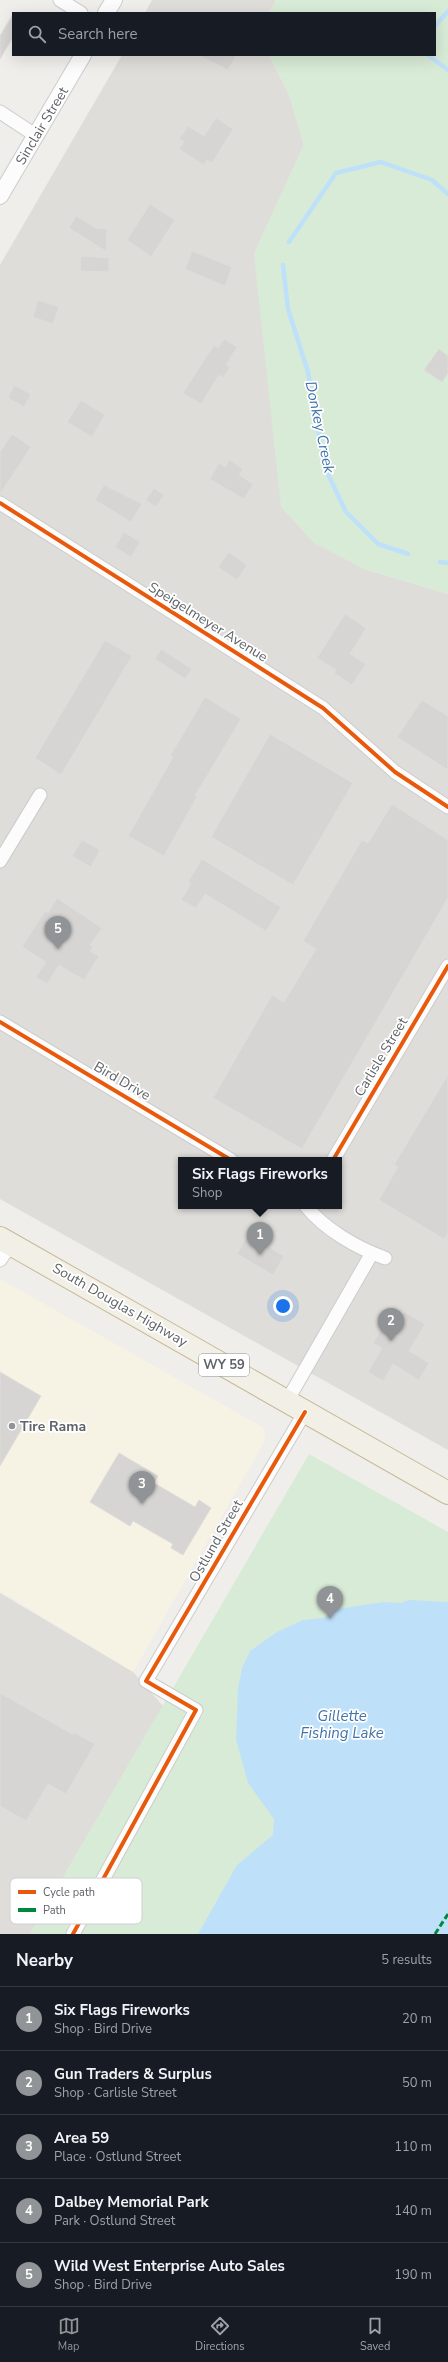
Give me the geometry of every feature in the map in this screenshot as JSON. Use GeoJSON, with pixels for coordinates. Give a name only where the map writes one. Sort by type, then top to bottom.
{"type":"FeatureCollection","features":[{"type":"Feature","properties":{"kind":"highway","name":"South Douglas Highway"},"geometry":{"type":"LineString","coordinates":[[4,1247],[296,1406],[448,1493]]}},
{"type":"Feature","properties":{"kind":"street"},"geometry":{"type":"LineString","coordinates":[[60,0],[79,12]]}},
{"type":"Feature","properties":{"kind":"street"},"geometry":{"type":"LineString","coordinates":[[107,12],[114,0]]}},
{"type":"Feature","properties":{"kind":"street","name":"Sinclair Street"},"geometry":{"type":"LineString","coordinates":[[0,196],[82,56]]}},
{"type":"Feature","properties":{"kind":"street"},"geometry":{"type":"LineString","coordinates":[[0,112],[36,135]]}},
{"type":"Feature","properties":{"kind":"street","name":"Speigelmeyer Avenue"},"geometry":{"type":"LineString","coordinates":[[0,503],[323,708],[395,772],[448,808]]}},
{"type":"Feature","properties":{"kind":"street"},"geometry":{"type":"LineString","coordinates":[[0,861],[40,795]]}},
{"type":"Feature","properties":{"kind":"street","name":"Carlisle Street"},"geometry":{"type":"LineString","coordinates":[[335,1157],[448,966]]}},
{"type":"Feature","properties":{"kind":"street","name":"Bird Drive"},"geometry":{"type":"LineString","coordinates":[[0,1022],[226,1157]]}},
{"type":"Feature","properties":{"kind":"street"},"geometry":{"type":"LineString","coordinates":[[308,1209],[317,1220],[372,1253],[385,1258]]}},
{"type":"Feature","properties":{"kind":"street"},"geometry":{"type":"LineString","coordinates":[[296,1406],[372,1253]]}},
{"type":"Feature","properties":{"kind":"street","name":"Ostlund Street"},"geometry":{"type":"LineString","coordinates":[[104,1878],[196,1710],[146,1682],[296,1406]]}},
{"type":"Feature","properties":{"kind":"street","name":"Ostlund Street"},"geometry":{"type":"LineString","coordinates":[[74,1934],[79,1924]]}},
{"type":"Feature","properties":{"kind":"shaded area"},"geometry":{"type":"Polygon","coordinates":[[[152,0],[276,0],[270,12],[146,12],[152,0]]]}},
{"type":"Feature","properties":{"kind":"shaded area"},"geometry":{"type":"Polygon","coordinates":[[[121,56],[270,56],[289,94],[304,145],[254,254],[364,569],[448,594],[448,1450],[0,1199],[0,265],[121,56]]]}},
{"type":"Feature","properties":{"kind":"shaded area"},"geometry":{"type":"Polygon","coordinates":[[[0,1279],[262,1427],[265,1433],[264,1442],[133,1672],[0,1591],[0,1279]]]}},
{"type":"Feature","properties":{"kind":"shaded area"},"geometry":{"type":"Polygon","coordinates":[[[0,1593],[133,1672],[163,1706],[63,1878],[10,1878],[10,1924],[36,1924],[30,1934],[0,1934],[0,1593]]]}},
{"type":"Feature","properties":{"kind":"green space"},"geometry":{"type":"Polygon","coordinates":[[[276,0],[448,0],[448,594],[364,569],[314,543],[281,507],[254,254],[304,145],[289,94],[270,56],[436,56],[436,12],[270,12],[276,0]]]}},
{"type":"Feature","properties":{"kind":"green space"},"geometry":{"type":"Polygon","coordinates":[[[309,1454],[448,1532],[448,1934],[30,1934],[36,1924],[142,1924],[142,1878],[63,1878],[309,1454]]]}},
{"type":"Feature","properties":{"kind":"water","name":"Gillette Fishing Lake"},"geometry":{"type":"Polygon","coordinates":[[[409,1600],[448,1602],[448,1934],[198,1934],[237,1865],[273,1835],[274,1819],[248,1783],[236,1739],[238,1689],[242,1668],[250,1651],[277,1632],[303,1620],[324,1618],[334,1610],[384,1602],[400,1603],[409,1600]]]}},
{"type":"Feature","properties":{"kind":"building"},"geometry":{"type":"Polygon","coordinates":[[[12,16],[12,39],[0,59],[0,36],[12,16]]]}},
{"type":"Feature","properties":{"kind":"building"},"geometry":{"type":"Polygon","coordinates":[[[200,56],[235,56],[228,70],[200,56]]]}},
{"type":"Feature","properties":{"kind":"building"},"geometry":{"type":"Polygon","coordinates":[[[216,118],[233,129],[212,163],[207,160],[204,165],[179,149],[184,142],[179,139],[188,126],[204,136],[216,118]]]}},
{"type":"Feature","properties":{"kind":"building"},"geometry":{"type":"Polygon","coordinates":[[[150,204],[175,220],[151,257],[127,240],[150,204]]]}},
{"type":"Feature","properties":{"kind":"building"},"geometry":{"type":"Polygon","coordinates":[[[76,216],[96,228],[107,229],[106,251],[69,228],[76,216]]]}},
{"type":"Feature","properties":{"kind":"building"},"geometry":{"type":"Polygon","coordinates":[[[192,251],[232,267],[225,286],[185,269],[192,251]]]}},
{"type":"Feature","properties":{"kind":"building"},"geometry":{"type":"Polygon","coordinates":[[[81,256],[109,258],[109,272],[80,271],[81,256]]]}},
{"type":"Feature","properties":{"kind":"building"},"geometry":{"type":"Polygon","coordinates":[[[38,300],[59,307],[53,324],[33,317],[38,300]]]}},
{"type":"Feature","properties":{"kind":"building"},"geometry":{"type":"Polygon","coordinates":[[[224,339],[237,347],[226,365],[230,367],[223,378],[219,375],[201,404],[183,393],[214,345],[218,348],[224,339]]]}},
{"type":"Feature","properties":{"kind":"building"},"geometry":{"type":"Polygon","coordinates":[[[439,349],[448,356],[448,373],[442,382],[424,370],[439,349]]]}},
{"type":"Feature","properties":{"kind":"building"},"geometry":{"type":"Polygon","coordinates":[[[14,385],[31,394],[24,407],[8,398],[14,385]]]}},
{"type":"Feature","properties":{"kind":"building"},"geometry":{"type":"Polygon","coordinates":[[[81,400],[105,415],[92,437],[67,422],[81,400]]]}},
{"type":"Feature","properties":{"kind":"building"},"geometry":{"type":"Polygon","coordinates":[[[12,434],[31,447],[0,494],[0,452],[12,434]]]}},
{"type":"Feature","properties":{"kind":"building"},"geometry":{"type":"Polygon","coordinates":[[[229,460],[243,469],[239,475],[253,484],[244,499],[210,479],[219,463],[225,467],[229,460]]]}},
{"type":"Feature","properties":{"kind":"building"},"geometry":{"type":"Polygon","coordinates":[[[104,485],[142,504],[131,522],[95,500],[104,485]]]}},
{"type":"Feature","properties":{"kind":"building"},"geometry":{"type":"Polygon","coordinates":[[[154,488],[164,495],[156,507],[146,500],[154,488]]]}},
{"type":"Feature","properties":{"kind":"building"},"geometry":{"type":"Polygon","coordinates":[[[124,532],[140,542],[131,557],[115,547],[124,532]]]}},
{"type":"Feature","properties":{"kind":"building"},"geometry":{"type":"Polygon","coordinates":[[[229,552],[247,565],[237,580],[218,567],[229,552]]]}},
{"type":"Feature","properties":{"kind":"building"},"geometry":{"type":"Polygon","coordinates":[[[345,614],[366,628],[350,654],[366,664],[352,685],[334,673],[336,670],[317,658],[345,614]]]}},
{"type":"Feature","properties":{"kind":"building"},"geometry":{"type":"Polygon","coordinates":[[[105,640],[132,656],[61,775],[35,758],[105,640]]]}},
{"type":"Feature","properties":{"kind":"building"},"geometry":{"type":"Polygon","coordinates":[[[161,649],[192,669],[185,679],[155,659],[161,649]]]}},
{"type":"Feature","properties":{"kind":"building"},"geometry":{"type":"Polygon","coordinates":[[[205,697],[241,719],[195,796],[197,797],[164,856],[128,836],[173,757],[170,756],[205,697]]]}},
{"type":"Feature","properties":{"kind":"building"},"geometry":{"type":"Polygon","coordinates":[[[422,700],[448,716],[448,770],[397,737],[422,700]]]}},
{"type":"Feature","properties":{"kind":"building"},"geometry":{"type":"Polygon","coordinates":[[[270,734],[353,783],[293,885],[211,837],[270,734]]]}},
{"type":"Feature","properties":{"kind":"building"},"geometry":{"type":"Polygon","coordinates":[[[392,804],[448,840],[448,898],[302,1149],[213,1098],[272,995],[284,1002],[316,949],[303,941],[362,840],[368,843],[392,804]]]}},
{"type":"Feature","properties":{"kind":"building"},"geometry":{"type":"Polygon","coordinates":[[[82,840],[100,850],[91,867],[72,856],[82,840]]]}},
{"type":"Feature","properties":{"kind":"building"},"geometry":{"type":"Polygon","coordinates":[[[202,859],[281,907],[266,931],[205,894],[196,908],[181,900],[191,884],[188,882],[202,859]]]}},
{"type":"Feature","properties":{"kind":"building"},"geometry":{"type":"Polygon","coordinates":[[[57,898],[102,928],[90,945],[93,946],[90,951],[99,956],[84,980],[59,965],[47,984],[36,977],[46,962],[22,947],[45,911],[48,913],[57,898]]]}},
{"type":"Feature","properties":{"kind":"building"},"geometry":{"type":"Polygon","coordinates":[[[448,1075],[448,1233],[444,1239],[379,1200],[398,1167],[394,1165],[448,1075]]]}},
{"type":"Feature","properties":{"kind":"building"},"geometry":{"type":"Polygon","coordinates":[[[248,1235],[284,1256],[273,1275],[237,1254],[248,1235]]]}},
{"type":"Feature","properties":{"kind":"building"},"geometry":{"type":"Polygon","coordinates":[[[404,1312],[425,1324],[409,1351],[429,1363],[419,1380],[393,1364],[383,1381],[368,1372],[382,1348],[373,1343],[388,1319],[396,1324],[404,1312]]]}},
{"type":"Feature","properties":{"kind":"building","name":"Tire Rama"},"geometry":{"type":"Polygon","coordinates":[[[0,1372],[41,1396],[0,1466],[0,1372]]]}},
{"type":"Feature","properties":{"kind":"building"},"geometry":{"type":"Polygon","coordinates":[[[119,1453],[158,1476],[154,1483],[195,1507],[199,1500],[211,1508],[183,1555],[171,1548],[173,1544],[133,1521],[130,1526],[90,1502],[119,1453]]]}},
{"type":"Feature","properties":{"kind":"building"},"geometry":{"type":"Polygon","coordinates":[[[0,1693],[74,1735],[75,1733],[95,1744],[66,1794],[48,1784],[26,1821],[0,1806],[0,1693]]]}},
{"type":"Feature","properties":{"kind":"waterway"},"geometry":{"type":"LineString","coordinates":[[436,25],[448,11]]}},
{"type":"Feature","properties":{"kind":"waterway"},"geometry":{"type":"LineString","coordinates":[[429,56],[448,70]]}},
{"type":"Feature","properties":{"kind":"waterway","name":"Donkey Creek"},"geometry":{"type":"LineString","coordinates":[[289,242],[336,173],[381,162],[432,180],[448,194]]}},
{"type":"Feature","properties":{"kind":"waterway","name":"Donkey Creek"},"geometry":{"type":"LineString","coordinates":[[283,265],[288,309],[308,372],[325,468],[346,512],[378,544],[408,554]]}},
{"type":"Feature","properties":{"kind":"waterway","name":"Donkey Creek"},"geometry":{"type":"LineString","coordinates":[[440,562],[448,563]]}},
{"type":"Feature","properties":{"kind":"marked path"},"geometry":{"type":"LineString","coordinates":[[435,1934],[448,1914]]}},
{"type":"Feature","properties":{"kind":"cycle path"},"geometry":{"type":"LineString","coordinates":[[0,503],[323,708],[395,772],[448,807]]}},
{"type":"Feature","properties":{"kind":"cycle path"},"geometry":{"type":"LineString","coordinates":[[335,1157],[448,966]]}},
{"type":"Feature","properties":{"kind":"cycle path"},"geometry":{"type":"LineString","coordinates":[[0,1022],[226,1157]]}},
{"type":"Feature","properties":{"kind":"cycle path"},"geometry":{"type":"LineString","coordinates":[[104,1878],[196,1710],[146,1681],[305,1412]]}},
{"type":"Feature","properties":{"kind":"cycle path"},"geometry":{"type":"LineString","coordinates":[[73,1934],[78,1924]]}},
{"type":"Feature","properties":{"kind":"place","name":"Wild West Enterprise Auto Sales"},"geometry":{"type":"Point","coordinates":[58,949]}},
{"type":"Feature","properties":{"kind":"place","name":"Six Flags Fireworks"},"geometry":{"type":"Point","coordinates":[260,1255]}},
{"type":"Feature","properties":{"kind":"place","name":"Gun Traders & Surplus"},"geometry":{"type":"Point","coordinates":[391,1341]}},
{"type":"Feature","properties":{"kind":"place","name":"Tire Rama"},"geometry":{"type":"Point","coordinates":[12,1426]}},
{"type":"Feature","properties":{"kind":"place","name":"Area 59"},"geometry":{"type":"Point","coordinates":[142,1504]}},
{"type":"Feature","properties":{"kind":"place","name":"Dalbey Memorial Park"},"geometry":{"type":"Point","coordinates":[330,1619]}}]}
